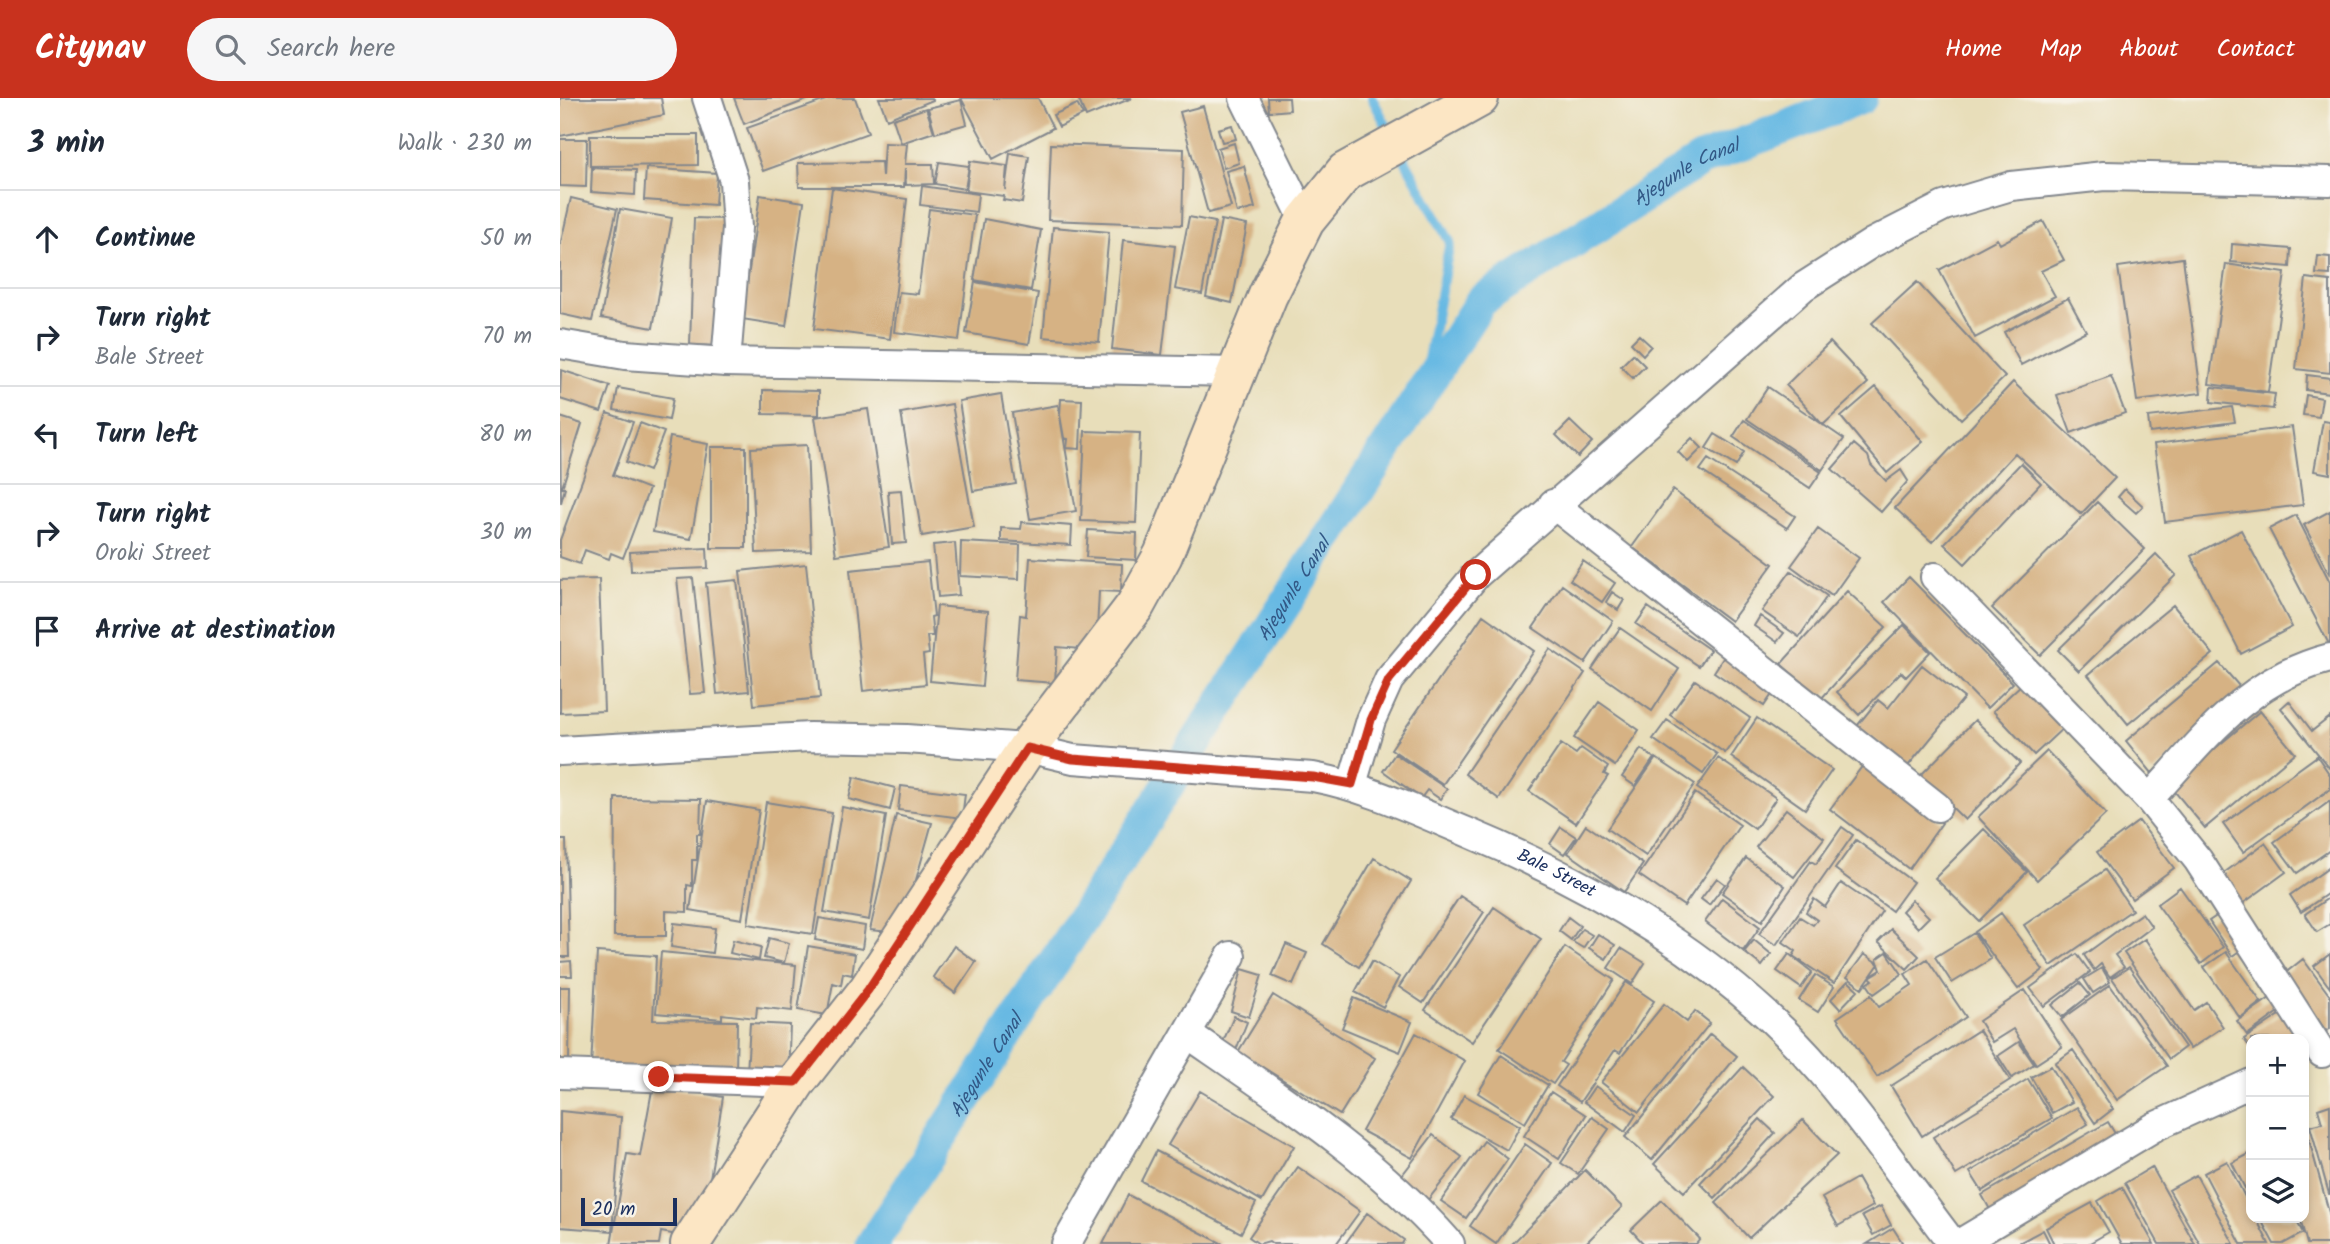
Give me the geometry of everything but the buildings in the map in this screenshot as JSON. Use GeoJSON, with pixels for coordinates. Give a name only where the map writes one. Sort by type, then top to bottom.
{"type":"FeatureCollection","features":[{"type":"Feature","properties":{"kind":"street"},"geometry":{"type":"LineString","coordinates":[[706,98],[734,181],[737,228],[726,362]]}},
{"type":"Feature","properties":{"kind":"street"},"geometry":{"type":"LineString","coordinates":[[1244,98],[1305,221]]}},
{"type":"Feature","properties":{"kind":"street"},"geometry":{"type":"LineString","coordinates":[[690,1244],[796,1082],[868,990],[1027,748],[1135,606],[1163,555],[1268,295],[1305,221],[1345,172],[1420,119],[1479,98]]}},
{"type":"Feature","properties":{"kind":"street"},"geometry":{"type":"LineString","coordinates":[[1352,784],[1371,720],[1389,680],[1476,575],[1553,504],[1803,287],[1872,243],[1944,206],[2011,186],[2104,176],[2330,181]]}},
{"type":"Feature","properties":{"kind":"street"},"geometry":{"type":"LineString","coordinates":[[560,344],[625,355],[726,362],[1237,372]]}},
{"type":"Feature","properties":{"kind":"street"},"geometry":{"type":"LineString","coordinates":[[1553,504],[1937,807]]}},
{"type":"Feature","properties":{"kind":"street"},"geometry":{"type":"LineString","coordinates":[[1936,577],[2149,799],[2198,860],[2319,1054]]}},
{"type":"Feature","properties":{"kind":"street"},"geometry":{"type":"LineString","coordinates":[[2149,799],[2217,725],[2260,687],[2303,665],[2330,658]]}},
{"type":"Feature","properties":{"kind":"street","name":"Bale Street"},"geometry":{"type":"LineString","coordinates":[[560,751],[810,737],[907,739],[1027,748],[1073,759],[1313,777],[1352,784],[1507,849],[1590,891],[1665,935],[1747,996],[1821,1071],[1953,1244]]}},
{"type":"Feature","properties":{"kind":"street"},"geometry":{"type":"LineString","coordinates":[[1066,1244],[1231,956]]}},
{"type":"Feature","properties":{"kind":"street"},"geometry":{"type":"LineString","coordinates":[[1188,1034],[1339,1139],[1387,1180],[1450,1244]]}},
{"type":"Feature","properties":{"kind":"street"},"geometry":{"type":"LineString","coordinates":[[560,1074],[796,1082]]}},
{"type":"Feature","properties":{"kind":"street"},"geometry":{"type":"LineString","coordinates":[[1959,1244],[2156,1126],[2246,1085]]}},
{"type":"Feature","properties":{"kind":"waterway"},"geometry":{"type":"LineString","coordinates":[[1372,98],[1393,138]]}},
{"type":"Feature","properties":{"kind":"waterway","name":"Ajegunle Canal"},"geometry":{"type":"LineString","coordinates":[[872,1244],[1481,301],[1701,160],[1861,98]]}},
{"type":"Feature","properties":{"kind":"waterway"},"geometry":{"type":"LineString","coordinates":[[1400,151],[1450,242],[1422,392]]}},
{"type":"Feature","properties":{"kind":"route"},"geometry":{"type":"LineString","coordinates":[[659,1077],[796,1082],[868,990],[1027,748],[1073,759],[1313,777],[1352,784],[1371,720],[1389,680],[1431,625],[1476,575]]}}]}
